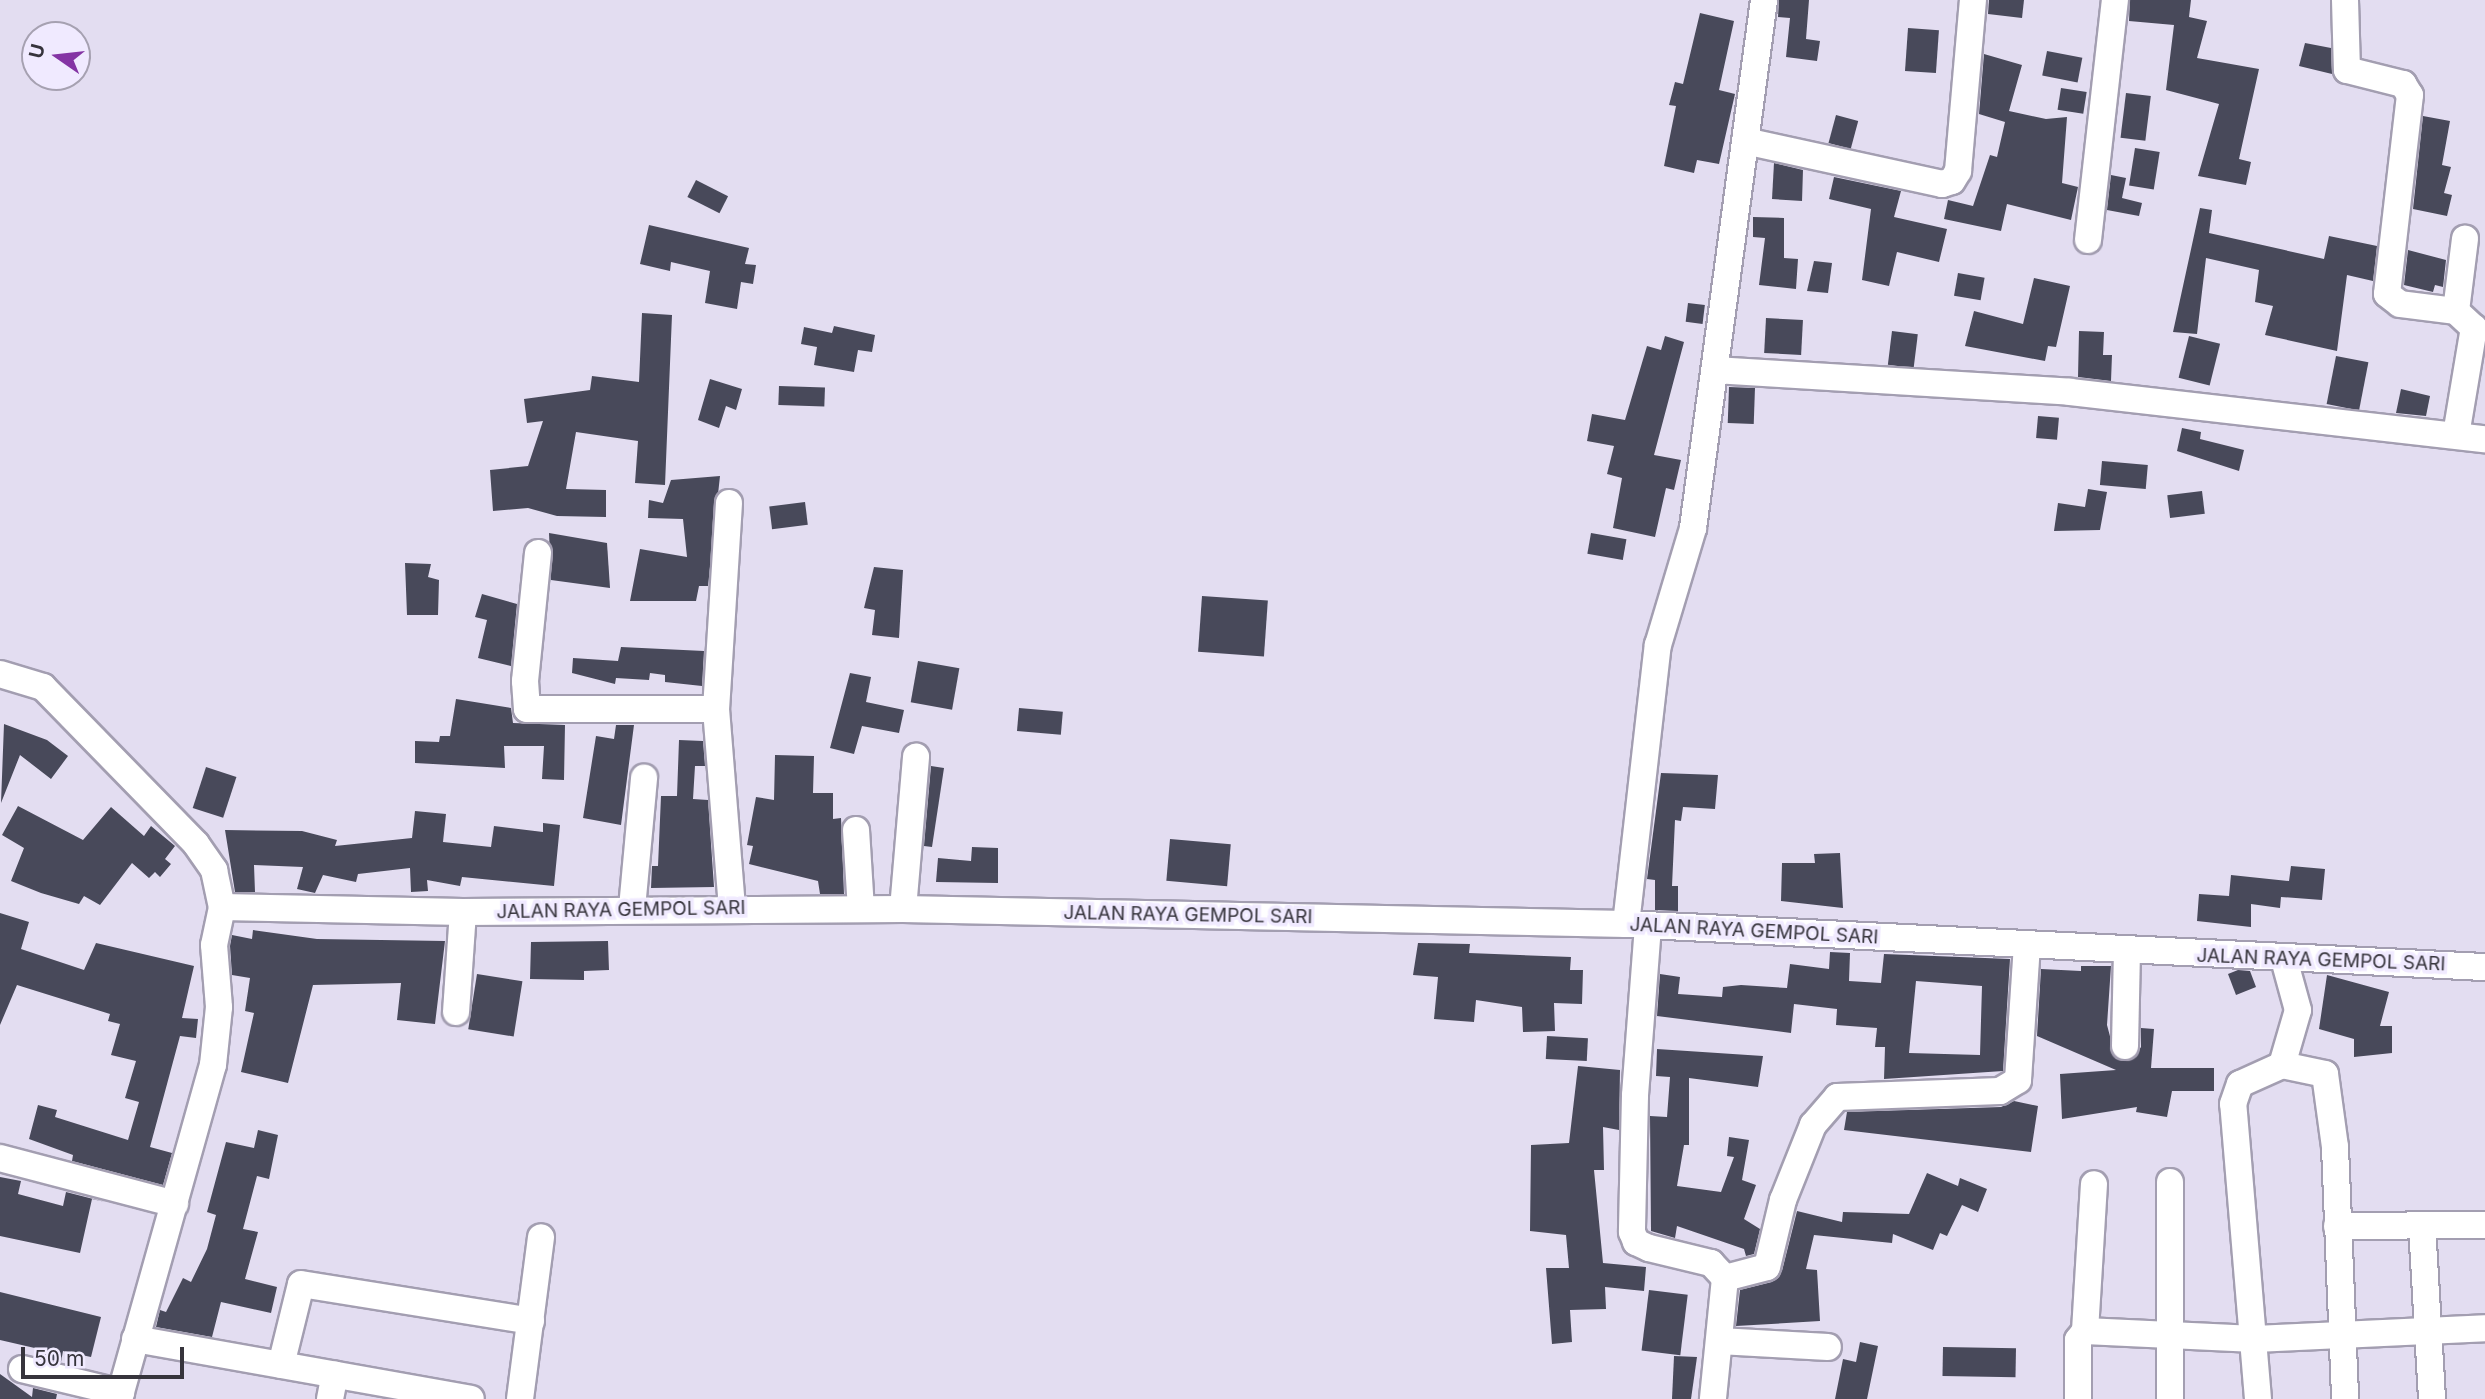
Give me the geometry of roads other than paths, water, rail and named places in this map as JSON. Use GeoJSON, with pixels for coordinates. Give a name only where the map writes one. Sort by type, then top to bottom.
{"type":"FeatureCollection","features":[{"type":"Feature","properties":{"kind":"street"},"geometry":{"type":"LineString","coordinates":[[1713,1399],[1725,1278],[1712,1263],[1649,1248],[1636,1242],[1632,1232],[1637,925],[1658,645],[1693,528],[1765,0]]}},
{"type":"Feature","properties":{"kind":"street"},"geometry":{"type":"LineString","coordinates":[[1745,141],[1942,184],[1952,181],[1958,171],[1973,0]]}},
{"type":"Feature","properties":{"kind":"street"},"geometry":{"type":"LineString","coordinates":[[2088,240],[2115,0]]}},
{"type":"Feature","properties":{"kind":"street"},"geometry":{"type":"LineString","coordinates":[[2345,0],[2347,71],[2403,83],[2410,94],[2387,294],[2400,304],[2456,311],[2474,328],[2456,435]]}},
{"type":"Feature","properties":{"kind":"street"},"geometry":{"type":"LineString","coordinates":[[2456,311],[2465,239]]}},
{"type":"Feature","properties":{"kind":"street"},"geometry":{"type":"LineString","coordinates":[[1715,370],[2070,392],[2485,439]]}},
{"type":"Feature","properties":{"kind":"street"},"geometry":{"type":"LineString","coordinates":[[729,503],[716,709],[732,907]]}},
{"type":"Feature","properties":{"kind":"street"},"geometry":{"type":"LineString","coordinates":[[538,553],[525,681],[527,709],[716,709]]}},
{"type":"Feature","properties":{"kind":"street"},"geometry":{"type":"LineString","coordinates":[[0,674],[43,687],[196,844],[214,870],[222,906],[214,945],[219,1007],[213,1065],[120,1396],[22,1369]]}},
{"type":"Feature","properties":{"kind":"street"},"geometry":{"type":"LineString","coordinates":[[903,909],[916,757]]}},
{"type":"Feature","properties":{"kind":"street"},"geometry":{"type":"LineString","coordinates":[[632,908],[644,778]]}},
{"type":"Feature","properties":{"kind":"street"},"geometry":{"type":"LineString","coordinates":[[856,830],[861,909]]}},
{"type":"Feature","properties":{"kind":"street","name":"JALAN RAYA GEMPOL SARI"},"geometry":{"type":"LineString","coordinates":[[222,906],[463,912],[732,907],[903,909],[1637,925],[2485,967]]}},
{"type":"Feature","properties":{"kind":"street"},"geometry":{"type":"LineString","coordinates":[[456,1012],[463,912]]}},
{"type":"Feature","properties":{"kind":"street"},"geometry":{"type":"LineString","coordinates":[[1725,1278],[1767,1267],[1783,1200],[1813,1125],[1837,1097],[2000,1091],[2018,1080],[2027,946]]}},
{"type":"Feature","properties":{"kind":"street"},"geometry":{"type":"LineString","coordinates":[[2124,1046],[2127,951]]}},
{"type":"Feature","properties":{"kind":"street"},"geometry":{"type":"LineString","coordinates":[[2282,1065],[2298,1010],[2284,959]]}},
{"type":"Feature","properties":{"kind":"street"},"geometry":{"type":"LineString","coordinates":[[2258,1399],[2233,1104],[2240,1084],[2282,1065],[2325,1074],[2335,1147],[2345,1399]]}},
{"type":"Feature","properties":{"kind":"street"},"geometry":{"type":"LineString","coordinates":[[0,1158],[175,1204]]}},
{"type":"Feature","properties":{"kind":"street"},"geometry":{"type":"LineString","coordinates":[[2170,1182],[2170,1399]]}},
{"type":"Feature","properties":{"kind":"street"},"geometry":{"type":"LineString","coordinates":[[2078,1399],[2078,1340],[2085,1331],[2094,1184]]}},
{"type":"Feature","properties":{"kind":"street"},"geometry":{"type":"LineString","coordinates":[[2422,1224],[2432,1399]]}},
{"type":"Feature","properties":{"kind":"street"},"geometry":{"type":"LineString","coordinates":[[2337,1226],[2485,1226]]}},
{"type":"Feature","properties":{"kind":"street"},"geometry":{"type":"LineString","coordinates":[[520,1399],[541,1237]]}},
{"type":"Feature","properties":{"kind":"street"},"geometry":{"type":"LineString","coordinates":[[281,1365],[300,1284],[531,1321]]}},
{"type":"Feature","properties":{"kind":"street"},"geometry":{"type":"LineString","coordinates":[[2085,1331],[2171,1338],[2255,1339],[2485,1328]]}},
{"type":"Feature","properties":{"kind":"street"},"geometry":{"type":"LineString","coordinates":[[135,1339],[281,1365],[332,1387],[471,1399]]}},
{"type":"Feature","properties":{"kind":"street"},"geometry":{"type":"LineString","coordinates":[[1719,1341],[1828,1347]]}}]}
